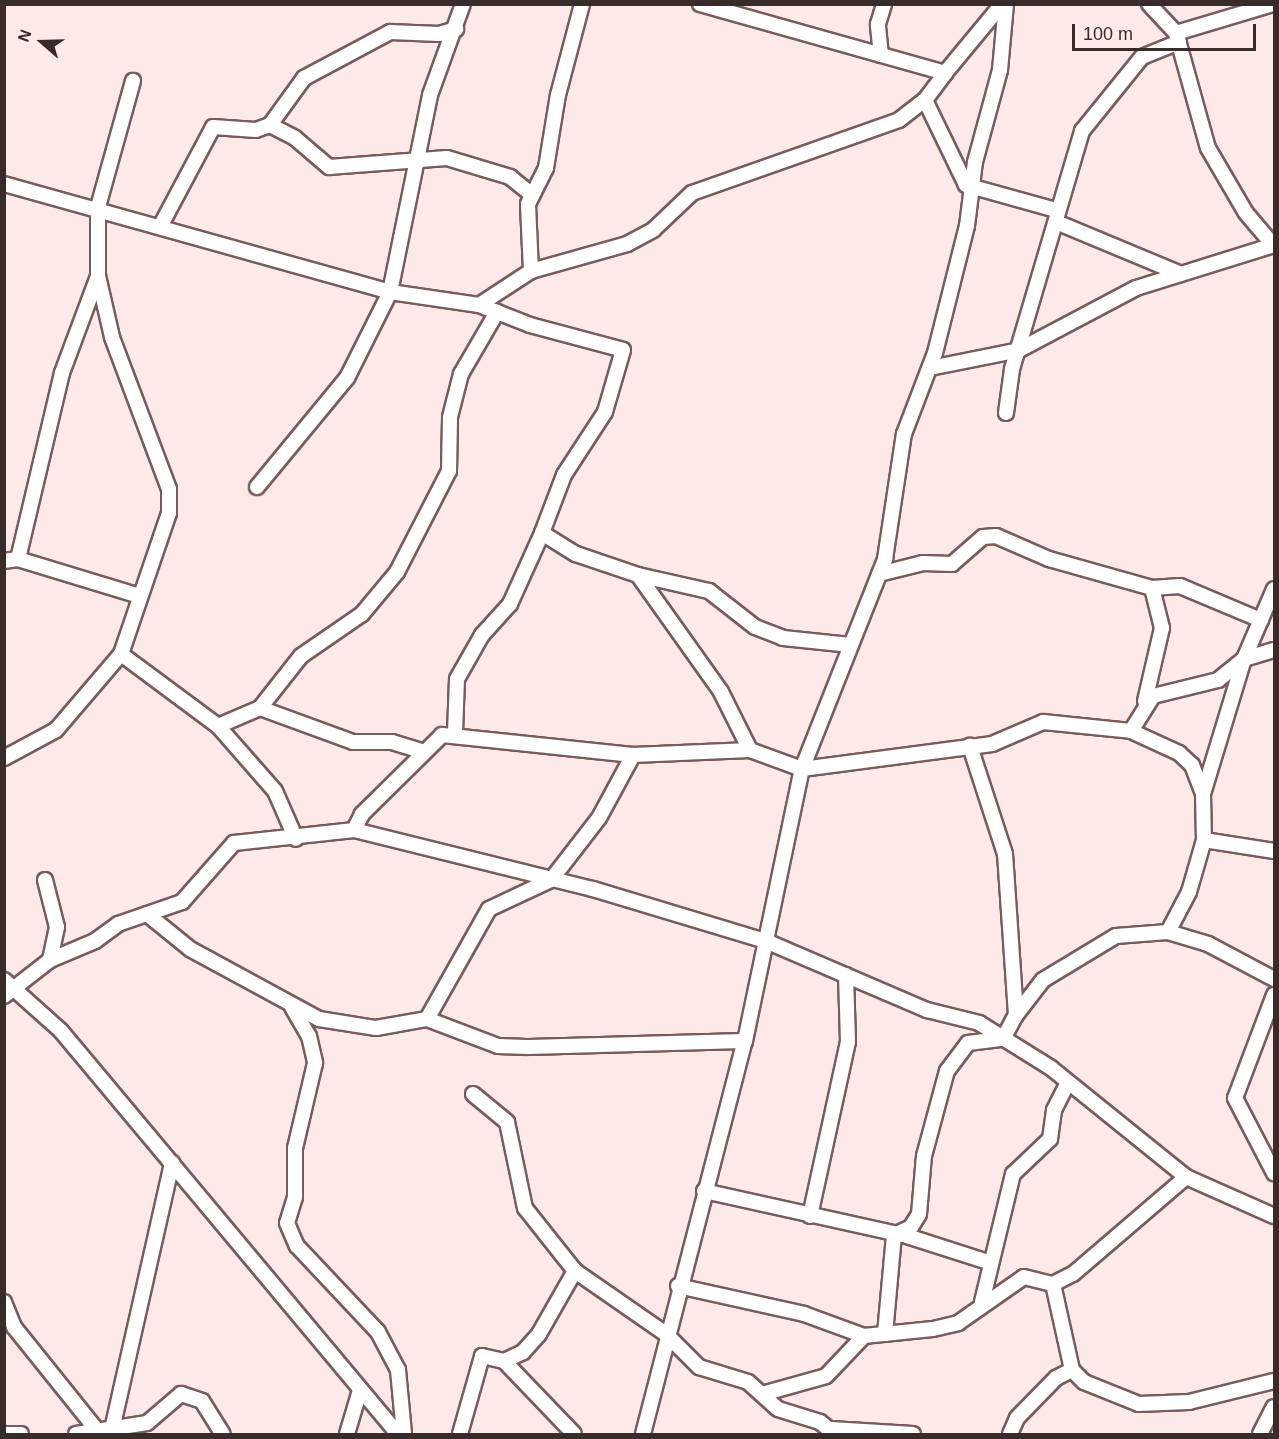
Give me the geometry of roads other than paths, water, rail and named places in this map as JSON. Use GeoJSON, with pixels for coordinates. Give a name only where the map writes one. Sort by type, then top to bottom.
{"type":"FeatureCollection","features":[{"type":"Feature","properties":{"kind":"street"},"geometry":{"type":"LineString","coordinates":[[257,487],[347,378],[390,292],[435,78],[456,28],[463,4]]}},
{"type":"Feature","properties":{"kind":"street"},"geometry":{"type":"LineString","coordinates":[[531,271],[525,222],[532,195],[546,168],[558,95],[582,4]]}},
{"type":"Feature","properties":{"kind":"street"},"geometry":{"type":"LineString","coordinates":[[700,4],[945,73]]}},
{"type":"Feature","properties":{"kind":"street"},"geometry":{"type":"LineString","coordinates":[[881,55],[878,24],[884,4]]}},
{"type":"Feature","properties":{"kind":"street"},"geometry":{"type":"LineString","coordinates":[[479,304],[531,271],[627,244],[653,230],[692,193],[899,120],[926,100],[945,73],[1004,4]]}},
{"type":"Feature","properties":{"kind":"street"},"geometry":{"type":"LineString","coordinates":[[642,1434],[678,1287],[745,1041],[768,942],[802,769],[879,574],[904,434],[930,368],[1000,70],[1004,4]]}},
{"type":"Feature","properties":{"kind":"street"},"geometry":{"type":"LineString","coordinates":[[930,368],[1019,350],[1095,307],[1181,274],[1274,245],[1246,213],[1208,148],[1178,38],[1149,4]]}},
{"type":"Feature","properties":{"kind":"street"},"geometry":{"type":"LineString","coordinates":[[1006,413],[1019,350],[1056,216],[1082,131],[1093,114],[1142,57],[1178,38],[1273,4]]}},
{"type":"Feature","properties":{"kind":"street"},"geometry":{"type":"LineString","coordinates":[[161,225],[207,133],[213,128],[256,130],[270,125],[304,78],[390,32],[439,34],[456,28]]}},
{"type":"Feature","properties":{"kind":"street"},"geometry":{"type":"LineString","coordinates":[[4,758],[56,730],[121,654],[140,596],[163,543],[170,489],[112,336],[98,276],[98,207],[133,81]]}},
{"type":"Feature","properties":{"kind":"street"},"geometry":{"type":"LineString","coordinates":[[926,100],[963,181],[973,187],[1056,216],[1181,274]]}},
{"type":"Feature","properties":{"kind":"street"},"geometry":{"type":"LineString","coordinates":[[270,125],[295,138],[329,167],[447,158],[476,164],[510,177],[532,195]]}},
{"type":"Feature","properties":{"kind":"street"},"geometry":{"type":"LineString","coordinates":[[4,184],[98,207],[390,292],[479,304],[497,312],[623,350],[608,405],[564,475],[542,533],[510,604],[482,635],[458,679],[455,733]]}},
{"type":"Feature","properties":{"kind":"street"},"geometry":{"type":"LineString","coordinates":[[98,276],[62,373],[11,560],[140,596]]}},
{"type":"Feature","properties":{"kind":"street"},"geometry":{"type":"LineString","coordinates":[[218,726],[260,708],[301,656],[362,615],[397,572],[449,471],[450,417],[461,374],[497,312]]}},
{"type":"Feature","properties":{"kind":"street"},"geometry":{"type":"LineString","coordinates":[[542,533],[576,554],[638,575],[709,591],[755,627],[783,638],[850,645]]}},
{"type":"Feature","properties":{"kind":"street"},"geometry":{"type":"LineString","coordinates":[[879,574],[923,563],[952,564],[983,537],[996,536],[1049,559],[1152,588],[1180,586],[1261,620]]}},
{"type":"Feature","properties":{"kind":"street"},"geometry":{"type":"LineString","coordinates":[[638,575],[721,692],[750,750]]}},
{"type":"Feature","properties":{"kind":"street"},"geometry":{"type":"LineString","coordinates":[[1131,731],[1145,701],[1162,628],[1152,588]]}},
{"type":"Feature","properties":{"kind":"street"},"geometry":{"type":"LineString","coordinates":[[1168,932],[1189,892],[1204,840],[1203,794],[1244,659],[1275,589]]}},
{"type":"Feature","properties":{"kind":"street"},"geometry":{"type":"LineString","coordinates":[[1145,701],[1218,680],[1244,659],[1275,650]]}},
{"type":"Feature","properties":{"kind":"street"},"geometry":{"type":"LineString","coordinates":[[121,654],[218,726],[275,791],[296,839]]}},
{"type":"Feature","properties":{"kind":"street"},"geometry":{"type":"LineString","coordinates":[[260,708],[353,742],[392,742],[425,752]]}},
{"type":"Feature","properties":{"kind":"street"},"geometry":{"type":"LineString","coordinates":[[354,830],[362,814],[442,735],[455,733],[633,755],[750,750],[802,769],[992,744],[1043,722],[1131,731],[1179,753],[1192,765],[1203,794]]}},
{"type":"Feature","properties":{"kind":"street"},"geometry":{"type":"LineString","coordinates":[[970,746],[1005,854],[1016,1015]]}},
{"type":"Feature","properties":{"kind":"street"},"geometry":{"type":"LineString","coordinates":[[427,1019],[489,909],[551,880],[599,818],[633,755]]}},
{"type":"Feature","properties":{"kind":"street"},"geometry":{"type":"LineString","coordinates":[[398,1434],[61,1031],[7,988],[50,960],[147,914],[182,902],[234,843],[296,839],[354,830],[551,880],[768,942],[927,1010],[979,1023],[1067,1084],[1186,1177],[1275,1216]]}},
{"type":"Feature","properties":{"kind":"street"},"geometry":{"type":"LineString","coordinates":[[1204,840],[1275,851]]}},
{"type":"Feature","properties":{"kind":"street"},"geometry":{"type":"LineString","coordinates":[[45,880],[57,927],[50,960]]}},
{"type":"Feature","properties":{"kind":"street"},"geometry":{"type":"LineString","coordinates":[[147,914],[190,949],[292,1007],[319,1019],[376,1028],[406,1027],[427,1019],[508,1046],[745,1041]]}},
{"type":"Feature","properties":{"kind":"street"},"geometry":{"type":"LineString","coordinates":[[1003,1039],[1016,1015],[1043,980],[1073,957],[1116,936],[1168,932],[1208,944],[1275,979]]}},
{"type":"Feature","properties":{"kind":"street"},"geometry":{"type":"LineString","coordinates":[[810,1216],[848,1042],[846,975]]}},
{"type":"Feature","properties":{"kind":"street"},"geometry":{"type":"LineString","coordinates":[[1275,994],[1235,1098],[1270,1146],[1275,1173]]}},
{"type":"Feature","properties":{"kind":"street"},"geometry":{"type":"LineString","coordinates":[[292,1007],[309,1036],[315,1063],[295,1148],[295,1197],[287,1223],[297,1246],[378,1332],[398,1370],[404,1434]]}},
{"type":"Feature","properties":{"kind":"street"},"geometry":{"type":"LineString","coordinates":[[894,1234],[911,1227],[919,1214],[924,1156],[942,1087],[959,1050],[968,1043],[1003,1039]]}},
{"type":"Feature","properties":{"kind":"street"},"geometry":{"type":"LineString","coordinates":[[982,1302],[1013,1174],[1050,1139],[1054,1110],[1067,1084]]}},
{"type":"Feature","properties":{"kind":"street"},"geometry":{"type":"LineString","coordinates":[[473,1094],[507,1122],[525,1209],[575,1271],[666,1334],[699,1367],[748,1382],[778,1409],[835,1433],[913,1434]]}},
{"type":"Feature","properties":{"kind":"street"},"geometry":{"type":"LineString","coordinates":[[105,1433],[172,1163]]}},
{"type":"Feature","properties":{"kind":"street"},"geometry":{"type":"LineString","coordinates":[[678,1287],[804,1314],[864,1336],[958,1323],[982,1302],[1024,1277],[1053,1284],[1101,1252],[1186,1177]]}},
{"type":"Feature","properties":{"kind":"street"},"geometry":{"type":"LineString","coordinates":[[704,1191],[894,1234],[991,1263]]}},
{"type":"Feature","properties":{"kind":"street"},"geometry":{"type":"LineString","coordinates":[[885,1334],[894,1234]]}},
{"type":"Feature","properties":{"kind":"street"},"geometry":{"type":"LineString","coordinates":[[504,1361],[523,1352],[551,1319],[575,1271]]}},
{"type":"Feature","properties":{"kind":"street"},"geometry":{"type":"LineString","coordinates":[[1053,1284],[1072,1370],[1084,1382],[1139,1404],[1189,1402],[1275,1381]]}},
{"type":"Feature","properties":{"kind":"street"},"geometry":{"type":"LineString","coordinates":[[4,1302],[14,1327],[105,1433]]}},
{"type":"Feature","properties":{"kind":"street"},"geometry":{"type":"LineString","coordinates":[[762,1394],[820,1379],[864,1336]]}},
{"type":"Feature","properties":{"kind":"street"},"geometry":{"type":"LineString","coordinates":[[460,1434],[483,1356],[504,1361],[574,1434]]}},
{"type":"Feature","properties":{"kind":"street"},"geometry":{"type":"LineString","coordinates":[[1010,1434],[1017,1418],[1056,1378],[1072,1370]]}},
{"type":"Feature","properties":{"kind":"street"},"geometry":{"type":"LineString","coordinates":[[346,1434],[360,1390]]}},
{"type":"Feature","properties":{"kind":"street"},"geometry":{"type":"LineString","coordinates":[[76,1434],[105,1433],[147,1423],[181,1394],[202,1401],[223,1434]]}},
{"type":"Feature","properties":{"kind":"street"},"geometry":{"type":"LineString","coordinates":[[1260,1434],[1275,1407]]}},
{"type":"Feature","properties":{"kind":"street"},"geometry":{"type":"LineString","coordinates":[[4,1434],[21,1434]]}}]}
